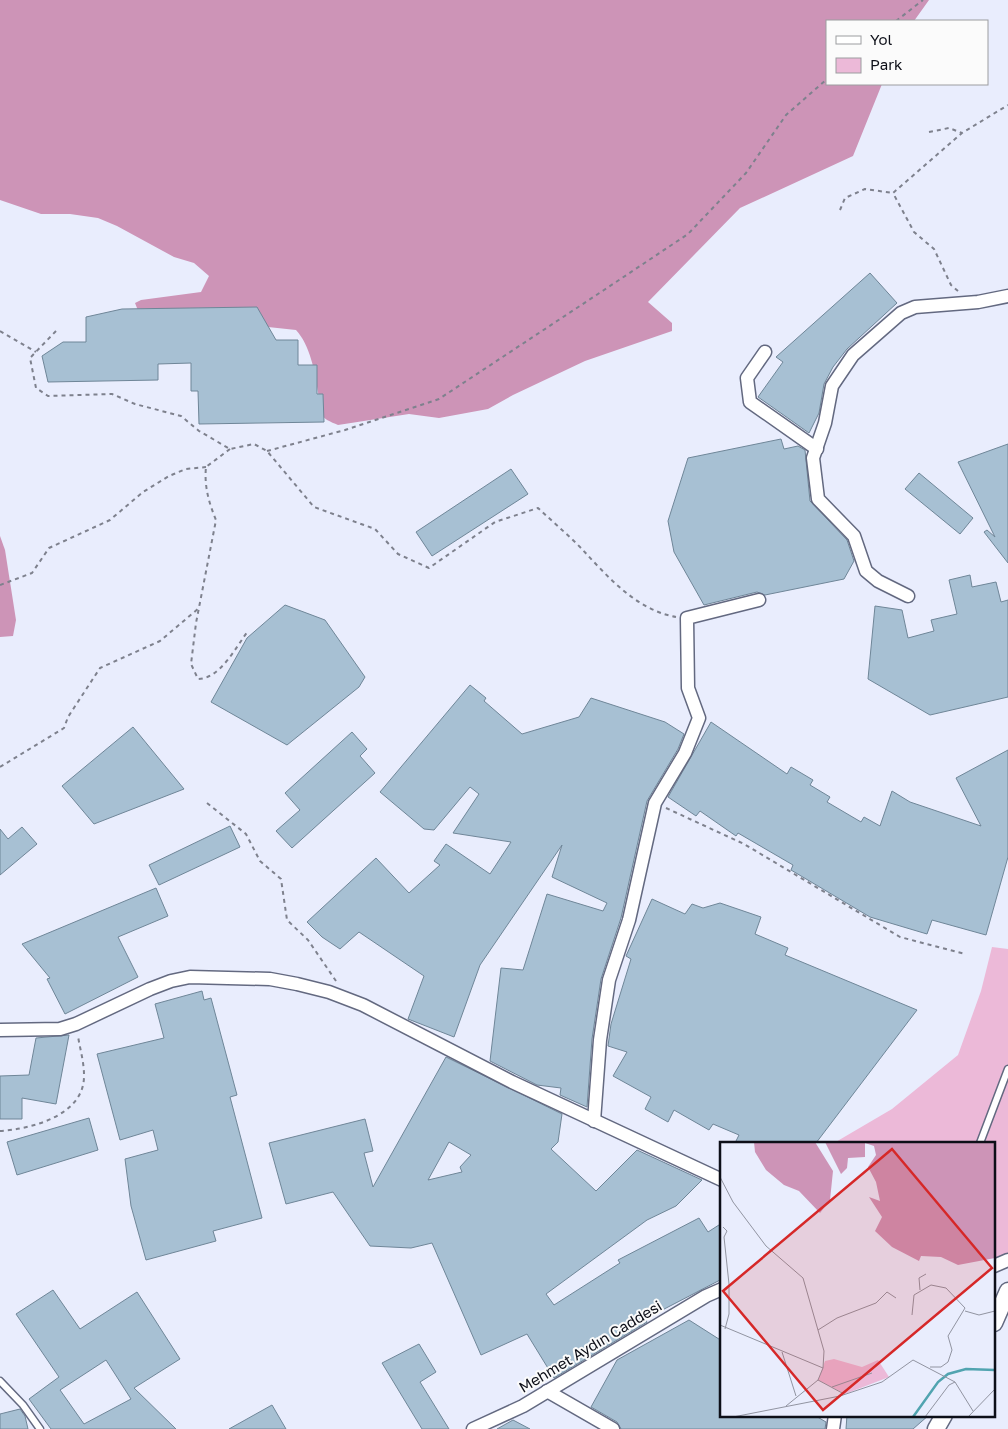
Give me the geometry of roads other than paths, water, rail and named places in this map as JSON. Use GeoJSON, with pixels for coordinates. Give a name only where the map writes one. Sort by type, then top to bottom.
{"type":"FeatureCollection","features":[{"type":"Feature","properties":{"kind":"street"},"geometry":{"type":"LineString","coordinates":[[908,596],[878,581],[866,572],[854,536],[818,499],[813,458],[830,407],[832,386],[853,355],[901,312],[915,307],[971,303],[1008,296]]}},
{"type":"Feature","properties":{"kind":"street"},"geometry":{"type":"LineString","coordinates":[[765,352],[747,378],[750,402],[817,449]]}},
{"type":"Feature","properties":{"kind":"street"},"geometry":{"type":"LineString","coordinates":[[594,1121],[600,1040],[609,980],[629,920],[655,803],[685,753],[699,718],[688,688],[687,618],[759,600]]}},
{"type":"Feature","properties":{"kind":"street"},"geometry":{"type":"LineString","coordinates":[[0,1030],[60,1029],[76,1024],[150,989],[170,981],[190,977],[270,979],[340,996],[363,1005],[512,1082],[720,1179]]}},
{"type":"Feature","properties":{"kind":"street"},"geometry":{"type":"LineString","coordinates":[[996,1265],[1008,1260]]}},
{"type":"Feature","properties":{"kind":"street","name":"Mehmet Aydın Caddesi"},"geometry":{"type":"LineString","coordinates":[[473,1429],[523,1406],[706,1296],[720,1290]]}},
{"type":"Feature","properties":{"kind":"street"},"geometry":{"type":"LineString","coordinates":[[996,1318],[1008,1291]]}},
{"type":"Feature","properties":{"kind":"street"},"geometry":{"type":"LineString","coordinates":[[547,1391],[614,1429]]}},
{"type":"Feature","properties":{"kind":"street"},"geometry":{"type":"LineString","coordinates":[[833,1429],[835,1416]]}},
{"type":"Feature","properties":{"kind":"street"},"geometry":{"type":"LineString","coordinates":[[936,1429],[943,1416]]}},
{"type":"Feature","properties":{"kind":"lane"},"geometry":{"type":"LineString","coordinates":[[980,1142],[1008,1069]]}},
{"type":"Feature","properties":{"kind":"lane"},"geometry":{"type":"LineString","coordinates":[[0,1381],[17,1397],[40,1429]]}}]}
